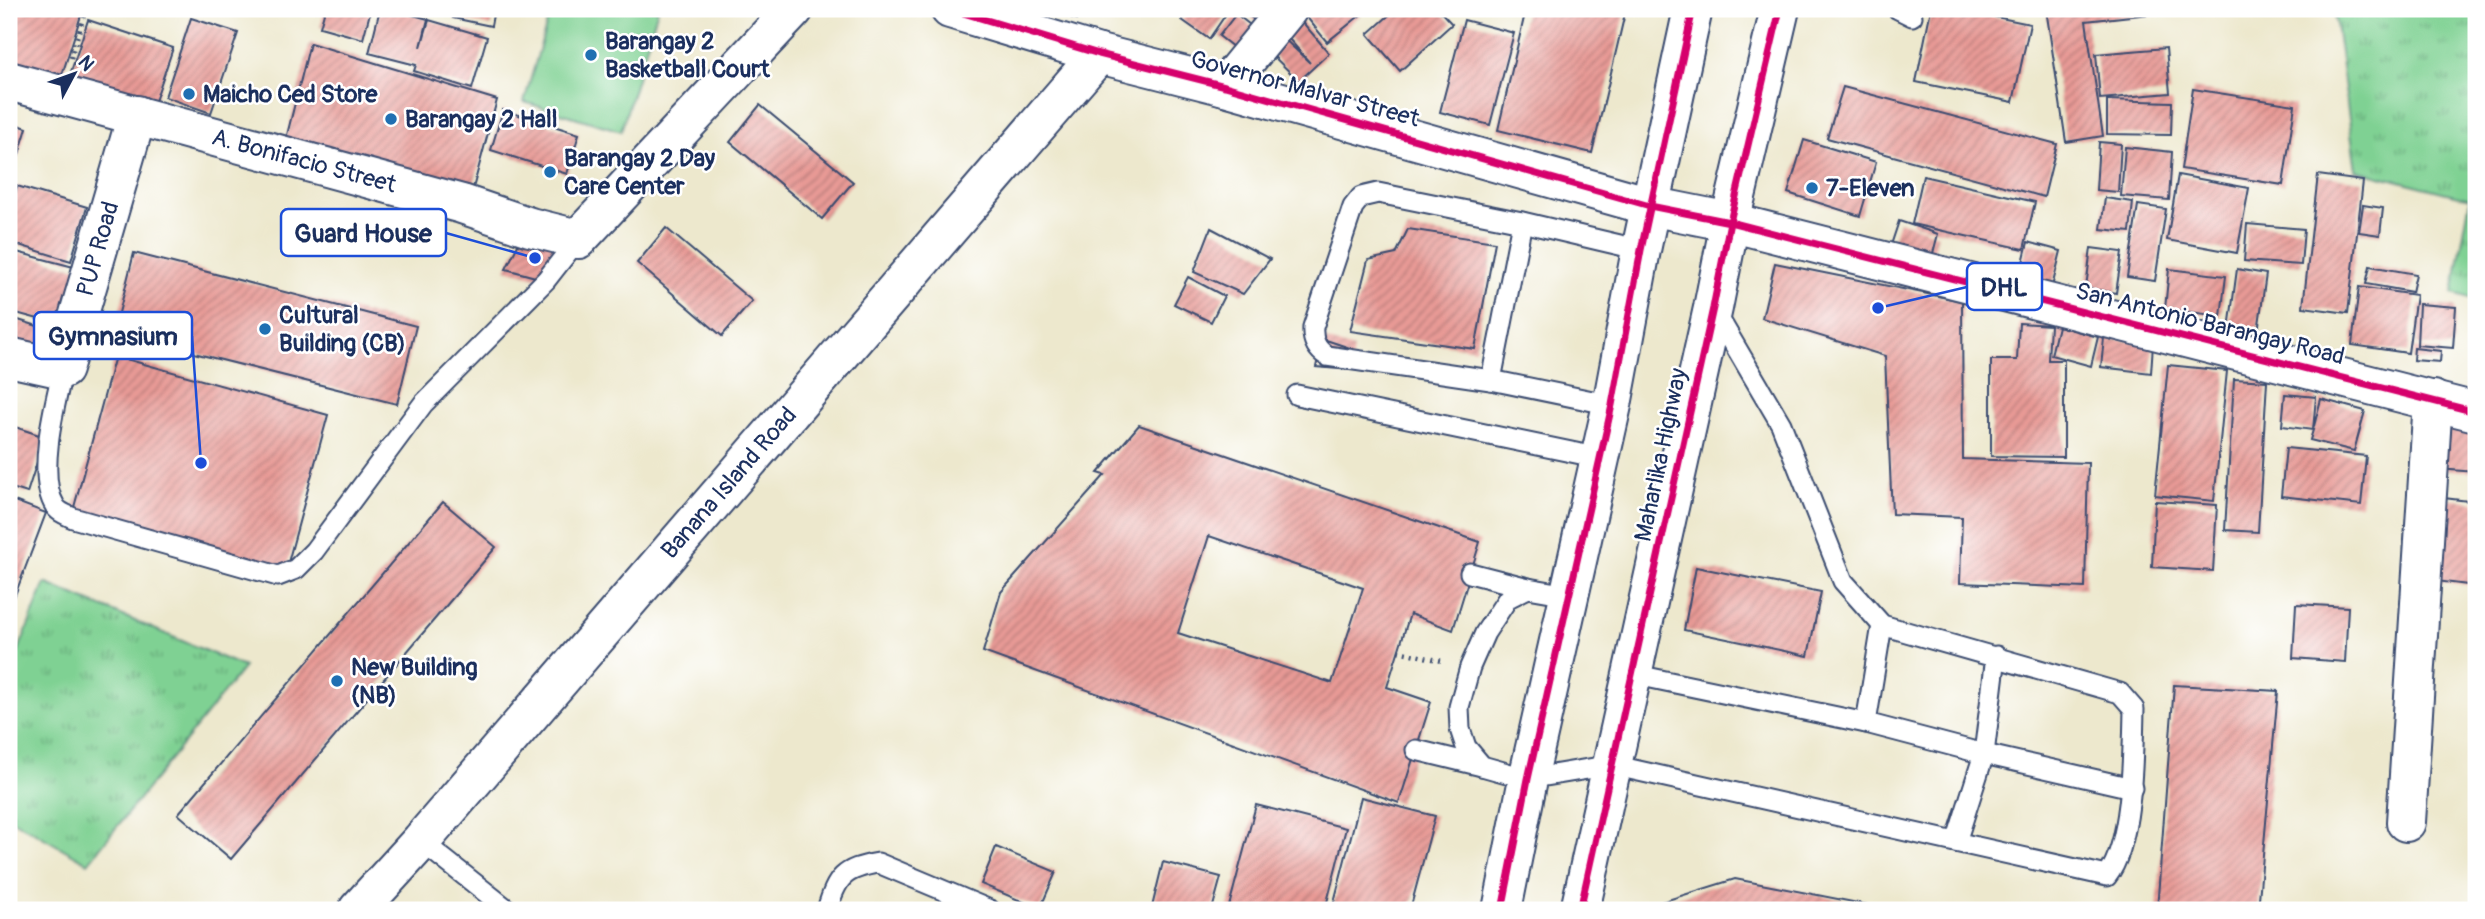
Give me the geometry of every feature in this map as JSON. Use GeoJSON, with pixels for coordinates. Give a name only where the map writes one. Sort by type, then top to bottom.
{"type":"FeatureCollection","features":[{"type":"Feature","properties":{"kind":"main road"},"geometry":{"type":"LineString","coordinates":[[578,239],[794,9]]}},
{"type":"Feature","properties":{"kind":"main road","name":"Governor Malvar Street"},"geometry":{"type":"LineString","coordinates":[[950,9],[1099,54],[1225,86],[1650,206],[1730,222]]}},
{"type":"Feature","properties":{"kind":"main road"},"geometry":{"type":"LineString","coordinates":[[1225,86],[1289,9]]}},
{"type":"Feature","properties":{"kind":"main road"},"geometry":{"type":"LineString","coordinates":[[1502,910],[1567,595],[1612,405],[1640,250],[1693,9]]}},
{"type":"Feature","properties":{"kind":"main road","name":"Maharlika Highway"},"geometry":{"type":"LineString","coordinates":[[1580,910],[1730,222],[1780,9]]}},
{"type":"Feature","properties":{"kind":"main road","name":"Banana Island Road"},"geometry":{"type":"LineString","coordinates":[[358,910],[421,841],[1099,54]]}},
{"type":"Feature","properties":{"kind":"main road","name":"A. Bonifacio Street"},"geometry":{"type":"LineString","coordinates":[[9,81],[578,239]]}},
{"type":"Feature","properties":{"kind":"main road","name":"PUP Road"},"geometry":{"type":"LineString","coordinates":[[63,369],[137,115]]}},
{"type":"Feature","properties":{"kind":"main road","name":"San Antonio Barangay Road"},"geometry":{"type":"LineString","coordinates":[[1730,222],[2476,412]]}},
{"type":"Feature","properties":{"kind":"main road"},"geometry":{"type":"LineString","coordinates":[[9,357],[63,369]]}},
{"type":"Feature","properties":{"kind":"main road"},"geometry":{"type":"LineString","coordinates":[[2406,822],[2432,400]]}},
{"type":"Feature","properties":{"kind":"lane"},"geometry":{"type":"LineString","coordinates":[[1612,405],[1491,380],[1327,356],[1320,352],[1315,344],[1314,327],[1353,207],[1361,197],[1378,193],[1522,222],[1640,250]]}},
{"type":"Feature","properties":{"kind":"lane"},"geometry":{"type":"LineString","coordinates":[[1491,380],[1522,222]]}},
{"type":"Feature","properties":{"kind":"lane"},"geometry":{"type":"LineString","coordinates":[[63,369],[46,466],[47,489],[56,509],[73,518],[278,576],[296,569],[314,551],[423,404],[546,280],[578,239]]}},
{"type":"Feature","properties":{"kind":"lane"},"geometry":{"type":"LineString","coordinates":[[1416,750],[1528,779],[1612,765],[2106,876],[2116,865],[2132,788],[2134,709],[2120,693],[1882,625],[1843,581],[1781,424],[1713,308]]}},
{"type":"Feature","properties":{"kind":"lane"},"geometry":{"type":"LineString","coordinates":[[1297,395],[1600,458]]}},
{"type":"Feature","properties":{"kind":"lane"},"geometry":{"type":"LineString","coordinates":[[1470,573],[1528,589],[1567,595]]}},
{"type":"Feature","properties":{"kind":"lane"},"geometry":{"type":"LineString","coordinates":[[1482,766],[1466,747],[1460,729],[1459,707],[1470,667],[1485,633],[1508,598],[1528,589]]}},
{"type":"Feature","properties":{"kind":"lane"},"geometry":{"type":"LineString","coordinates":[[1866,723],[1882,625]]}},
{"type":"Feature","properties":{"kind":"lane"},"geometry":{"type":"LineString","coordinates":[[1956,842],[1984,754],[1996,656]]}},
{"type":"Feature","properties":{"kind":"lane"},"geometry":{"type":"LineString","coordinates":[[1632,674],[1866,723],[1984,754],[2132,788]]}},
{"type":"Feature","properties":{"kind":"lane"},"geometry":{"type":"LineString","coordinates":[[421,841],[508,910]]}},
{"type":"Feature","properties":{"kind":"lane"},"geometry":{"type":"LineString","coordinates":[[827,910],[833,892],[845,874],[860,866],[878,863],[990,910]]}},
{"type":"Feature","properties":{"kind":"path"},"geometry":{"type":"LineString","coordinates":[[61,94],[86,9]]}},
{"type":"Feature","properties":{"kind":"green space","name":"Barangay 2 Basketball Court"},"geometry":{"type":"Polygon","coordinates":[[[551,9],[658,9],[621,131],[524,102],[551,9]]]}},
{"type":"Feature","properties":{"kind":"green space"},"geometry":{"type":"Polygon","coordinates":[[[2334,9],[2476,9],[2476,300],[2453,293],[2470,199],[2356,170],[2334,9]]]}},
{"type":"Feature","properties":{"kind":"green space"},"geometry":{"type":"Polygon","coordinates":[[[45,583],[244,667],[88,863],[9,818],[9,675],[45,583]]]}},
{"type":"Feature","properties":{"kind":"building"},"geometry":{"type":"Polygon","coordinates":[[[9,9],[83,9],[61,78],[9,61],[9,9]]]}},
{"type":"Feature","properties":{"kind":"building"},"geometry":{"type":"Polygon","coordinates":[[[325,9],[371,9],[363,39],[320,27],[325,9]]]}},
{"type":"Feature","properties":{"kind":"building"},"geometry":{"type":"Polygon","coordinates":[[[380,9],[391,9],[428,19],[421,47],[429,20],[487,37],[472,89],[414,71],[416,65],[369,53],[380,9]]]}},
{"type":"Feature","properties":{"kind":"building"},"geometry":{"type":"Polygon","coordinates":[[[456,9],[494,9],[491,26],[453,18],[456,9]]]}},
{"type":"Feature","properties":{"kind":"building"},"geometry":{"type":"Polygon","coordinates":[[[1042,9],[1080,9],[1077,19],[1042,9]]]}},
{"type":"Feature","properties":{"kind":"building"},"geometry":{"type":"Polygon","coordinates":[[[1189,9],[1218,9],[1226,14],[1209,39],[1182,20],[1189,9]]]}},
{"type":"Feature","properties":{"kind":"building"},"geometry":{"type":"Polygon","coordinates":[[[1240,9],[1267,9],[1257,22],[1240,9]]]}},
{"type":"Feature","properties":{"kind":"building"},"geometry":{"type":"Polygon","coordinates":[[[1300,9],[1368,9],[1327,42],[1300,9]]]}},
{"type":"Feature","properties":{"kind":"building"},"geometry":{"type":"Polygon","coordinates":[[[1396,9],[1438,9],[1452,24],[1400,71],[1368,34],[1396,9]]]}},
{"type":"Feature","properties":{"kind":"building"},"geometry":{"type":"Polygon","coordinates":[[[1526,9],[1626,9],[1592,153],[1498,130],[1526,9]]]}},
{"type":"Feature","properties":{"kind":"building"},"geometry":{"type":"Polygon","coordinates":[[[1931,9],[1957,9],[2030,24],[2013,102],[1916,82],[1931,9]]]}},
{"type":"Feature","properties":{"kind":"building"},"geometry":{"type":"Polygon","coordinates":[[[2046,9],[2167,9],[2168,12],[2086,21],[2103,136],[2066,142],[2046,9]]]}},
{"type":"Feature","properties":{"kind":"building"},"geometry":{"type":"Polygon","coordinates":[[[1236,14],[1259,32],[1242,54],[1219,36],[1236,14]]]}},
{"type":"Feature","properties":{"kind":"building"},"geometry":{"type":"Polygon","coordinates":[[[1298,17],[1329,53],[1299,81],[1267,50],[1281,36],[1310,63],[1282,31],[1298,17]]]}},
{"type":"Feature","properties":{"kind":"building"},"geometry":{"type":"Polygon","coordinates":[[[191,18],[238,33],[211,113],[165,97],[191,18]]]}},
{"type":"Feature","properties":{"kind":"building"},"geometry":{"type":"Polygon","coordinates":[[[88,20],[173,48],[151,113],[67,84],[88,20]]]}},
{"type":"Feature","properties":{"kind":"building"},"geometry":{"type":"Polygon","coordinates":[[[1464,20],[1514,33],[1490,125],[1440,112],[1464,20]]]}},
{"type":"Feature","properties":{"kind":"building","name":"Barangay 2 Hall"},"geometry":{"type":"Polygon","coordinates":[[[310,43],[497,100],[472,192],[286,139],[310,43]]]}},
{"type":"Feature","properties":{"kind":"building"},"geometry":{"type":"Polygon","coordinates":[[[2166,48],[2170,93],[2100,99],[2096,54],[2166,48]]]}},
{"type":"Feature","properties":{"kind":"building"},"geometry":{"type":"Polygon","coordinates":[[[1843,87],[2057,144],[2044,197],[1827,138],[1843,87]]]}},
{"type":"Feature","properties":{"kind":"building"},"geometry":{"type":"Polygon","coordinates":[[[2193,89],[2295,105],[2283,185],[2181,169],[2193,89]]]}},
{"type":"Feature","properties":{"kind":"building"},"geometry":{"type":"Polygon","coordinates":[[[2107,100],[2172,102],[2171,135],[2107,134],[2107,100]]]}},
{"type":"Feature","properties":{"kind":"building"},"geometry":{"type":"Polygon","coordinates":[[[760,105],[853,182],[822,219],[730,142],[760,105]]]}},
{"type":"Feature","properties":{"kind":"building"},"geometry":{"type":"Polygon","coordinates":[[[503,110],[579,134],[567,174],[491,150],[503,110]]]}},
{"type":"Feature","properties":{"kind":"building"},"geometry":{"type":"Polygon","coordinates":[[[9,122],[27,128],[9,187],[9,122]]]}},
{"type":"Feature","properties":{"kind":"building"},"geometry":{"type":"Polygon","coordinates":[[[1804,140],[1876,162],[1860,216],[1788,193],[1804,140]]]}},
{"type":"Feature","properties":{"kind":"building"},"geometry":{"type":"Polygon","coordinates":[[[2099,142],[2121,144],[2118,192],[2096,190],[2099,142]]]}},
{"type":"Feature","properties":{"kind":"building"},"geometry":{"type":"Polygon","coordinates":[[[2125,147],[2172,152],[2169,200],[2121,196],[2125,147]]]}},
{"type":"Feature","properties":{"kind":"building"},"geometry":{"type":"Polygon","coordinates":[[[2178,175],[2249,188],[2237,253],[2167,240],[2178,175]]]}},
{"type":"Feature","properties":{"kind":"building"},"geometry":{"type":"Polygon","coordinates":[[[2318,175],[2363,181],[2348,313],[2303,307],[2318,175]]]}},
{"type":"Feature","properties":{"kind":"building"},"geometry":{"type":"Polygon","coordinates":[[[1923,176],[2035,202],[2024,249],[1912,224],[1923,176]]]}},
{"type":"Feature","properties":{"kind":"building"},"geometry":{"type":"Polygon","coordinates":[[[17,186],[87,207],[71,261],[9,242],[9,215],[17,186]]]}},
{"type":"Feature","properties":{"kind":"building"},"geometry":{"type":"Polygon","coordinates":[[[2105,198],[2133,202],[2130,232],[2101,229],[2105,198]]]}},
{"type":"Feature","properties":{"kind":"building"},"geometry":{"type":"Polygon","coordinates":[[[2138,205],[2166,209],[2155,281],[2127,277],[2138,205]]]}},
{"type":"Feature","properties":{"kind":"building"},"geometry":{"type":"Polygon","coordinates":[[[2363,205],[2383,208],[2380,235],[2359,232],[2363,205]]]}},
{"type":"Feature","properties":{"kind":"building"},"geometry":{"type":"Polygon","coordinates":[[[1899,221],[1938,234],[1932,257],[1891,245],[1899,221]]]}},
{"type":"Feature","properties":{"kind":"building"},"geometry":{"type":"Polygon","coordinates":[[[2247,224],[2304,229],[2301,265],[2244,261],[2247,224]]]}},
{"type":"Feature","properties":{"kind":"building"},"geometry":{"type":"Polygon","coordinates":[[[666,228],[752,301],[722,336],[637,263],[666,228]]]}},
{"type":"Feature","properties":{"kind":"building"},"geometry":{"type":"Polygon","coordinates":[[[1211,228],[1270,259],[1243,294],[1194,272],[1211,228]]]}},
{"type":"Feature","properties":{"kind":"building"},"geometry":{"type":"Polygon","coordinates":[[[1408,229],[1495,242],[1475,349],[1350,331],[1368,260],[1396,254],[1408,229]]]}},
{"type":"Feature","properties":{"kind":"building"},"geometry":{"type":"Polygon","coordinates":[[[523,235],[567,247],[543,279],[506,269],[523,235]]]}},
{"type":"Feature","properties":{"kind":"building"},"geometry":{"type":"Polygon","coordinates":[[[2028,242],[2061,251],[2052,287],[2019,279],[2028,242]]]}},
{"type":"Feature","properties":{"kind":"building"},"geometry":{"type":"Polygon","coordinates":[[[2091,248],[2122,252],[2116,293],[2086,288],[2091,248]]]}},
{"type":"Feature","properties":{"kind":"building"},"geometry":{"type":"Polygon","coordinates":[[[9,250],[85,270],[71,328],[9,311],[9,250]]]}},
{"type":"Feature","properties":{"kind":"building","name":"Cultural Building (CB)"},"geometry":{"type":"Polygon","coordinates":[[[134,253],[416,326],[397,404],[114,333],[134,253]]]}},
{"type":"Feature","properties":{"kind":"building"},"geometry":{"type":"Polygon","coordinates":[[[1775,263],[1962,301],[1963,459],[2088,463],[2085,588],[1960,583],[1962,517],[1892,514],[1885,356],[1762,318],[1775,263]]]}},
{"type":"Feature","properties":{"kind":"building"},"geometry":{"type":"Polygon","coordinates":[[[2370,266],[2416,274],[2412,292],[2366,284],[2370,266]]]}},
{"type":"Feature","properties":{"kind":"building"},"geometry":{"type":"Polygon","coordinates":[[[2169,269],[2226,276],[2221,316],[2165,309],[2169,269]]]}},
{"type":"Feature","properties":{"kind":"building"},"geometry":{"type":"Polygon","coordinates":[[[2237,269],[2266,274],[2258,332],[2229,329],[2237,269]]]}},
{"type":"Feature","properties":{"kind":"building"},"geometry":{"type":"Polygon","coordinates":[[[1188,277],[1224,296],[1211,322],[1174,304],[1188,277]]]}},
{"type":"Feature","properties":{"kind":"building"},"geometry":{"type":"Polygon","coordinates":[[[2359,287],[2416,295],[2408,353],[2352,345],[2359,287]]]}},
{"type":"Feature","properties":{"kind":"building"},"geometry":{"type":"Polygon","coordinates":[[[2419,304],[2456,307],[2453,348],[2417,345],[2419,304]]]}},
{"type":"Feature","properties":{"kind":"building"},"geometry":{"type":"Polygon","coordinates":[[[12,318],[66,335],[58,362],[9,347],[12,318]]]}},
{"type":"Feature","properties":{"kind":"building"},"geometry":{"type":"Polygon","coordinates":[[[2019,323],[2050,325],[2048,360],[2064,360],[2064,457],[1991,456],[1991,360],[2017,360],[2019,323]]]}},
{"type":"Feature","properties":{"kind":"building"},"geometry":{"type":"Polygon","coordinates":[[[2058,326],[2098,337],[2091,366],[2051,355],[2058,326]]]}},
{"type":"Feature","properties":{"kind":"building"},"geometry":{"type":"Polygon","coordinates":[[[2104,338],[2153,344],[2151,373],[2101,367],[2104,338]]]}},
{"type":"Feature","properties":{"kind":"building"},"geometry":{"type":"Polygon","coordinates":[[[1323,339],[1353,349],[1350,370],[1316,367],[1323,339]]]}},
{"type":"Feature","properties":{"kind":"building"},"geometry":{"type":"Polygon","coordinates":[[[2414,348],[2441,351],[2440,362],[2413,360],[2414,348]]]}},
{"type":"Feature","properties":{"kind":"building"},"geometry":{"type":"Polygon","coordinates":[[[115,356],[328,415],[286,570],[73,511],[115,356]]]}},
{"type":"Feature","properties":{"kind":"building"},"geometry":{"type":"Polygon","coordinates":[[[2168,365],[2227,371],[2214,501],[2155,495],[2168,365]]]}},
{"type":"Feature","properties":{"kind":"building"},"geometry":{"type":"Polygon","coordinates":[[[2234,379],[2267,381],[2258,532],[2225,530],[2234,379]]]}},
{"type":"Feature","properties":{"kind":"building"},"geometry":{"type":"Polygon","coordinates":[[[2285,394],[2316,397],[2313,430],[2282,426],[2285,394]]]}},
{"type":"Feature","properties":{"kind":"building"},"geometry":{"type":"Polygon","coordinates":[[[2321,399],[2365,411],[2354,451],[2310,440],[2321,399]]]}},
{"type":"Feature","properties":{"kind":"building"},"geometry":{"type":"Polygon","coordinates":[[[2442,424],[2476,428],[2476,472],[2438,469],[2442,424]]]}},
{"type":"Feature","properties":{"kind":"building"},"geometry":{"type":"Polygon","coordinates":[[[9,425],[45,437],[27,493],[9,487],[9,425]]]}},
{"type":"Feature","properties":{"kind":"building"},"geometry":{"type":"Polygon","coordinates":[[[1139,425],[1480,542],[1453,630],[1410,614],[1387,687],[1431,702],[1399,803],[983,652],[1001,592],[1105,475],[1098,473],[1139,425]],[[1209,536],[1178,633],[1332,683],[1363,588],[1209,536]]]}},
{"type":"Feature","properties":{"kind":"building"},"geometry":{"type":"Polygon","coordinates":[[[2286,448],[2366,456],[2361,505],[2281,496],[2286,448]]]}},
{"type":"Feature","properties":{"kind":"building"},"geometry":{"type":"Polygon","coordinates":[[[2444,498],[2476,502],[2476,586],[2436,581],[2444,498]]]}},
{"type":"Feature","properties":{"kind":"building"},"geometry":{"type":"Polygon","coordinates":[[[9,499],[46,513],[9,611],[9,499]]]}},
{"type":"Feature","properties":{"kind":"building"},"geometry":{"type":"Polygon","coordinates":[[[2155,501],[2217,505],[2213,571],[2152,567],[2155,501]]]}},
{"type":"Feature","properties":{"kind":"building","name":"New Building (NB)"},"geometry":{"type":"Polygon","coordinates":[[[443,502],[496,547],[231,859],[178,814],[443,502]]]}},
{"type":"Feature","properties":{"kind":"building"},"geometry":{"type":"Polygon","coordinates":[[[1696,567],[1821,592],[1808,656],[1684,630],[1696,567]]]}},
{"type":"Feature","properties":{"kind":"building"},"geometry":{"type":"Polygon","coordinates":[[[2296,604],[2348,607],[2345,662],[2293,658],[2296,604]]]}},
{"type":"Feature","properties":{"kind":"building"},"geometry":{"type":"Polygon","coordinates":[[[2174,685],[2278,691],[2258,910],[2157,910],[2174,685]]]}},
{"type":"Feature","properties":{"kind":"building"},"geometry":{"type":"Polygon","coordinates":[[[1361,797],[1435,816],[1410,910],[1332,910],[1361,797]]]}},
{"type":"Feature","properties":{"kind":"building"},"geometry":{"type":"Polygon","coordinates":[[[1256,805],[1346,828],[1325,910],[1228,910],[1256,805]]]}},
{"type":"Feature","properties":{"kind":"building"},"geometry":{"type":"Polygon","coordinates":[[[996,847],[1056,872],[1040,909],[981,884],[996,847]]]}},
{"type":"Feature","properties":{"kind":"building"},"geometry":{"type":"Polygon","coordinates":[[[1163,862],[1221,877],[1212,910],[1165,910],[1152,907],[1163,862]]]}},
{"type":"Feature","properties":{"kind":"building"},"geometry":{"type":"Polygon","coordinates":[[[1735,879],[1889,910],[1656,910],[1658,903],[1735,879]]]}},
{"type":"Feature","properties":{"kind":"cycle path"},"geometry":{"type":"LineString","coordinates":[[950,9],[1099,54],[1225,86],[1650,206],[1730,222],[2476,412]]}},
{"type":"Feature","properties":{"kind":"cycle path"},"geometry":{"type":"LineString","coordinates":[[1502,910],[1528,779],[1612,405],[1641,250],[1693,9]]}},
{"type":"Feature","properties":{"kind":"cycle path"},"geometry":{"type":"LineString","coordinates":[[1580,910],[1730,222],[1780,9]]}},
{"type":"Feature","properties":{"kind":"place","name":"Barangay 2 Basketball Court"},"geometry":{"type":"Point","coordinates":[591,55]}},
{"type":"Feature","properties":{"kind":"place","name":"Maicho Ced Store"},"geometry":{"type":"Point","coordinates":[189,94]}},
{"type":"Feature","properties":{"kind":"place","name":"Barangay 2 Hall"},"geometry":{"type":"Point","coordinates":[391,119]}},
{"type":"Feature","properties":{"kind":"place","name":"Barangay 2 Day Care Center"},"geometry":{"type":"Point","coordinates":[550,172]}},
{"type":"Feature","properties":{"kind":"place","name":"7-Eleven"},"geometry":{"type":"Point","coordinates":[1812,188]}},
{"type":"Feature","properties":{"kind":"place","name":"Guard House"},"geometry":{"type":"Point","coordinates":[535,258]}},
{"type":"Feature","properties":{"kind":"place","name":"DHL"},"geometry":{"type":"Point","coordinates":[1878,308]}},
{"type":"Feature","properties":{"kind":"place","name":"Cultural Building (CB)"},"geometry":{"type":"Point","coordinates":[265,329]}},
{"type":"Feature","properties":{"kind":"place","name":"Gymnasium"},"geometry":{"type":"Point","coordinates":[201,463]}},
{"type":"Feature","properties":{"kind":"place","name":"New Building (NB)"},"geometry":{"type":"Point","coordinates":[337,681]}}]}
